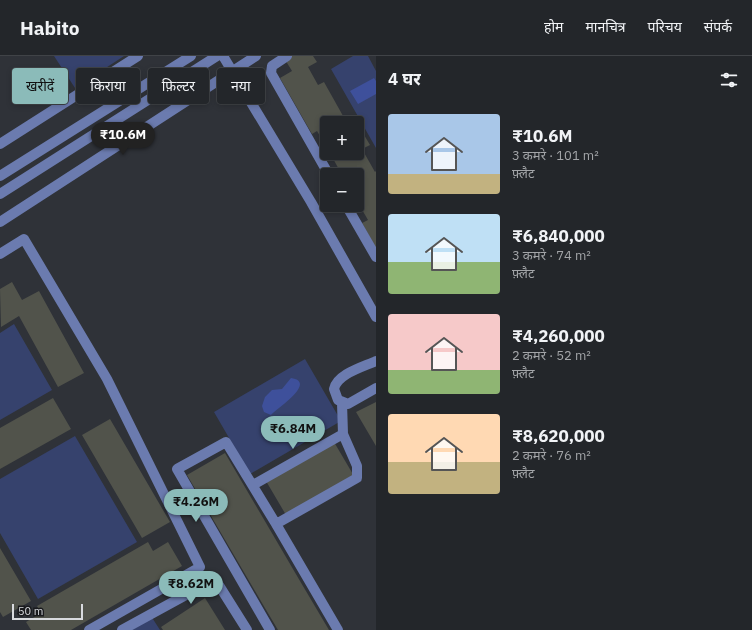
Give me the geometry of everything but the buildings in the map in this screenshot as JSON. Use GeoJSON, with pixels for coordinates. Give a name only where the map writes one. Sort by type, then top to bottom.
{"type":"FeatureCollection","features":[{"type":"Feature","properties":{"kind":"street"},"geometry":{"type":"LineString","coordinates":[[0,144],[138,56]]}},
{"type":"Feature","properties":{"kind":"street"},"geometry":{"type":"LineString","coordinates":[[0,176],[192,56]]}},
{"type":"Feature","properties":{"kind":"street"},"geometry":{"type":"LineString","coordinates":[[0,194],[216,56]]}},
{"type":"Feature","properties":{"kind":"street"},"geometry":{"type":"LineString","coordinates":[[223,56],[231,68]]}},
{"type":"Feature","properties":{"kind":"street"},"geometry":{"type":"LineString","coordinates":[[238,68],[256,56]]}},
{"type":"Feature","properties":{"kind":"street"},"geometry":{"type":"LineString","coordinates":[[287,56],[272,66],[271,73],[325,168]]}},
{"type":"Feature","properties":{"kind":"street"},"geometry":{"type":"LineString","coordinates":[[0,222],[217,81]]}},
{"type":"Feature","properties":{"kind":"street"},"geometry":{"type":"LineString","coordinates":[[253,104],[372,303],[376,317]]}},
{"type":"Feature","properties":{"kind":"street"},"geometry":{"type":"LineString","coordinates":[[350,212],[376,257]]}},
{"type":"Feature","properties":{"kind":"street"},"geometry":{"type":"LineString","coordinates":[[0,254],[24,239],[107,379],[200,567],[89,630]]}},
{"type":"Feature","properties":{"kind":"street"},"geometry":{"type":"LineString","coordinates":[[376,361],[338,381],[334,389],[338,400],[342,403],[348,404],[354,402],[376,388]]}},
{"type":"Feature","properties":{"kind":"street"},"geometry":{"type":"LineString","coordinates":[[276,524],[357,478],[357,466],[345,441],[342,403]]}},
{"type":"Feature","properties":{"kind":"street"},"geometry":{"type":"LineString","coordinates":[[252,485],[344,434]]}},
{"type":"Feature","properties":{"kind":"street"},"geometry":{"type":"LineString","coordinates":[[270,630],[177,469],[226,442],[338,630]]}},
{"type":"Feature","properties":{"kind":"street"},"geometry":{"type":"LineString","coordinates":[[122,630],[216,579],[247,630]]}},
{"type":"Feature","properties":{"kind":"shaded area"},"geometry":{"type":"Polygon","coordinates":[[[54,56],[124,56],[106,68],[76,68],[75,88],[68,77],[68,68],[62,68],[54,56]]]}},
{"type":"Feature","properties":{"kind":"shaded area"},"geometry":{"type":"Polygon","coordinates":[[[353,56],[368,56],[376,71],[376,148],[364,127],[364,116],[358,116],[331,69],[353,56]]]}},
{"type":"Feature","properties":{"kind":"shaded area"},"geometry":{"type":"Polygon","coordinates":[[[14,324],[52,390],[0,420],[0,333],[14,324]]]}},
{"type":"Feature","properties":{"kind":"shaded area"},"geometry":{"type":"Polygon","coordinates":[[[305,359],[341,421],[250,474],[214,412],[305,359]]]}},
{"type":"Feature","properties":{"kind":"shaded area"},"geometry":{"type":"Polygon","coordinates":[[[75,436],[137,542],[38,599],[0,533],[0,479],[75,436]]]}},
{"type":"Feature","properties":{"kind":"shaded area"},"geometry":{"type":"Polygon","coordinates":[[[151,616],[160,630],[128,630],[151,616]]]}},
{"type":"Feature","properties":{"kind":"water"},"geometry":{"type":"Polygon","coordinates":[[[374,78],[376,81],[376,94],[358,104],[350,91],[374,78]]]}},
{"type":"Feature","properties":{"kind":"water"},"geometry":{"type":"Polygon","coordinates":[[[291,378],[298,380],[300,385],[298,390],[287,402],[271,415],[264,412],[262,406],[265,397],[272,390],[282,389],[291,378]]]}}]}
